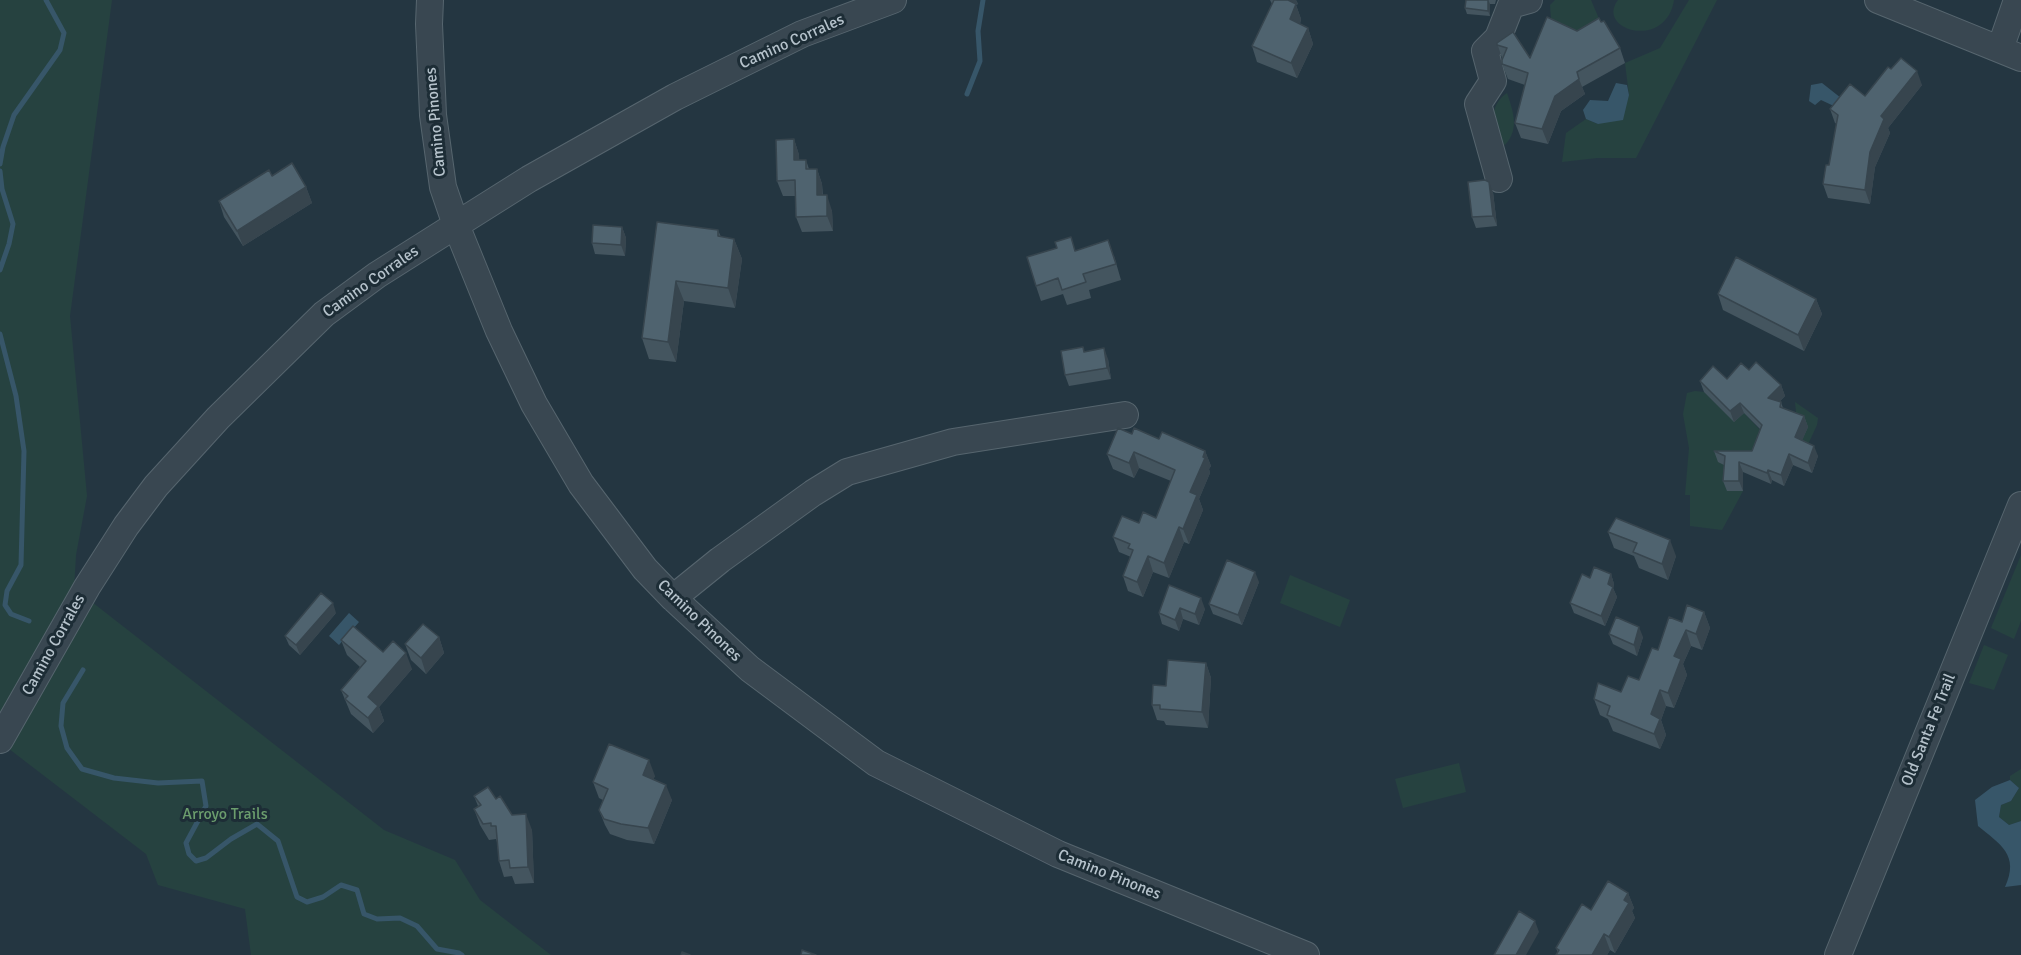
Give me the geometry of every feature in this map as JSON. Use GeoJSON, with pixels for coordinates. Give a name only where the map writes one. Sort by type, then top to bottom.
{"type":"FeatureCollection","features":[{"type":"Feature","properties":{"kind":"street","name":"Camino Pinones"},"geometry":{"type":"LineString","coordinates":[[430,0],[432,115],[442,187],[499,331],[534,404],[581,484],[633,554],[673,598],[750,669],[876,763],[1058,854],[1306,955]]}},
{"type":"Feature","properties":{"kind":"street","name":"Camino Corrales"},"geometry":{"type":"LineString","coordinates":[[0,740],[87,587],[126,526],[156,486],[218,418],[324,314],[377,275],[530,179],[675,97],[802,34],[893,0]]}},
{"type":"Feature","properties":{"kind":"street"},"geometry":{"type":"LineString","coordinates":[[1498,179],[1478,104],[1493,81],[1485,51],[1498,38],[1511,5],[1529,0]]}},
{"type":"Feature","properties":{"kind":"street"},"geometry":{"type":"LineString","coordinates":[[1878,0],[2010,53],[2018,0]]}},
{"type":"Feature","properties":{"kind":"street"},"geometry":{"type":"LineString","coordinates":[[673,598],[720,560],[813,493],[847,472],[953,442],[1005,432],[1125,415]]}},
{"type":"Feature","properties":{"kind":"street","name":"Old Santa Fe Trail"},"geometry":{"type":"LineString","coordinates":[[1838,955],[2021,506]]}},
{"type":"Feature","properties":{"kind":"green space","name":"Arroyo Trails"},"geometry":{"type":"Polygon","coordinates":[[[0,0],[112,0],[70,316],[87,496],[76,555],[74,588],[384,830],[455,860],[480,900],[551,955],[251,955],[245,909],[158,885],[146,854],[0,742],[0,0]]]}},
{"type":"Feature","properties":{"kind":"green space"},"geometry":{"type":"Polygon","coordinates":[[[1555,0],[1591,0],[1605,33],[1552,32],[1550,5],[1555,0]]]}},
{"type":"Feature","properties":{"kind":"green space"},"geometry":{"type":"Polygon","coordinates":[[[1618,0],[1674,0],[1668,16],[1659,26],[1647,30],[1634,30],[1624,27],[1616,20],[1613,11],[1618,0]]]}},
{"type":"Feature","properties":{"kind":"green space"},"geometry":{"type":"Polygon","coordinates":[[[1689,0],[1717,0],[1636,158],[1597,158],[1562,162],[1566,133],[1586,119],[1598,124],[1629,95],[1625,63],[1660,48],[1689,0]]]}},
{"type":"Feature","properties":{"kind":"green space"},"geometry":{"type":"Polygon","coordinates":[[[1507,93],[1514,126],[1510,139],[1505,145],[1494,136],[1493,118],[1498,102],[1507,93]]]}},
{"type":"Feature","properties":{"kind":"green space"},"geometry":{"type":"Polygon","coordinates":[[[1704,392],[1734,421],[1744,413],[1762,432],[1756,462],[1729,462],[1743,491],[1722,530],[1690,526],[1690,495],[1685,495],[1689,448],[1683,414],[1687,393],[1704,392]]]}},
{"type":"Feature","properties":{"kind":"green space"},"geometry":{"type":"Polygon","coordinates":[[[1795,402],[1818,418],[1805,451],[1793,421],[1796,412],[1795,402]]]}},
{"type":"Feature","properties":{"kind":"green space"},"geometry":{"type":"Polygon","coordinates":[[[2021,555],[2021,621],[2014,639],[1991,628],[2021,555]]]}},
{"type":"Feature","properties":{"kind":"green space"},"geometry":{"type":"Polygon","coordinates":[[[1290,575],[1350,600],[1340,627],[1280,603],[1290,575]]]}},
{"type":"Feature","properties":{"kind":"green space"},"geometry":{"type":"Polygon","coordinates":[[[1984,645],[2008,655],[1994,690],[1969,683],[1984,645]]]}},
{"type":"Feature","properties":{"kind":"green space"},"geometry":{"type":"Polygon","coordinates":[[[1459,763],[1466,792],[1403,808],[1395,779],[1459,763]]]}},
{"type":"Feature","properties":{"kind":"green space"},"geometry":{"type":"Polygon","coordinates":[[[2021,769],[2021,821],[2009,825],[1999,817],[2001,805],[2011,801],[2019,788],[2010,780],[2010,776],[2021,769]]]}},
{"type":"Feature","properties":{"kind":"water"},"geometry":{"type":"Polygon","coordinates":[[[1616,83],[1627,85],[1629,95],[1623,120],[1598,124],[1586,119],[1583,110],[1590,100],[1608,101],[1616,83]]]}},
{"type":"Feature","properties":{"kind":"water"},"geometry":{"type":"Polygon","coordinates":[[[1822,83],[1841,98],[1836,107],[1821,100],[1815,105],[1809,101],[1811,85],[1822,83]]]}},
{"type":"Feature","properties":{"kind":"water"},"geometry":{"type":"Polygon","coordinates":[[[349,613],[359,622],[339,645],[329,636],[349,613]]]}},
{"type":"Feature","properties":{"kind":"water"},"geometry":{"type":"Polygon","coordinates":[[[2010,780],[2019,788],[2011,801],[2001,805],[1999,817],[2009,825],[2021,821],[2021,885],[2005,887],[2009,876],[2009,858],[2000,845],[1978,826],[1975,800],[1992,787],[2010,780]]]}},
{"type":"Feature","properties":{"kind":"building"},"geometry":{"type":"Polygon","coordinates":[[[1274,0],[1288,0],[1296,4],[1290,19],[1308,28],[1291,63],[1252,46],[1274,0]]]}},
{"type":"Feature","properties":{"kind":"building"},"geometry":{"type":"Polygon","coordinates":[[[1466,0],[1488,0],[1488,11],[1465,8],[1466,0]]]}},
{"type":"Feature","properties":{"kind":"building"},"geometry":{"type":"Polygon","coordinates":[[[1547,17],[1577,31],[1599,18],[1601,22],[1604,21],[1620,48],[1577,72],[1579,79],[1555,96],[1542,129],[1515,123],[1528,73],[1502,64],[1507,48],[1497,43],[1513,32],[1530,58],[1547,17]]]}},
{"type":"Feature","properties":{"kind":"building"},"geometry":{"type":"Polygon","coordinates":[[[1901,58],[1917,71],[1881,116],[1884,119],[1870,152],[1865,190],[1823,184],[1826,165],[1829,165],[1838,115],[1830,109],[1850,84],[1865,96],[1888,67],[1891,69],[1901,58]]]}},
{"type":"Feature","properties":{"kind":"building"},"geometry":{"type":"Polygon","coordinates":[[[794,139],[794,160],[806,160],[806,169],[817,169],[817,195],[827,195],[827,216],[796,217],[795,180],[777,181],[776,140],[794,139]]]}},
{"type":"Feature","properties":{"kind":"building"},"geometry":{"type":"Polygon","coordinates":[[[292,163],[306,187],[237,231],[219,201],[269,170],[272,176],[292,163]]]}},
{"type":"Feature","properties":{"kind":"building"},"geometry":{"type":"Polygon","coordinates":[[[1485,180],[1489,182],[1493,216],[1472,217],[1468,182],[1485,180]]]}},
{"type":"Feature","properties":{"kind":"building"},"geometry":{"type":"Polygon","coordinates":[[[657,222],[718,230],[718,236],[734,239],[728,288],[676,281],[668,342],[642,338],[657,222]]]}},
{"type":"Feature","properties":{"kind":"building"},"geometry":{"type":"Polygon","coordinates":[[[593,225],[622,227],[621,245],[592,243],[593,225]]]}},
{"type":"Feature","properties":{"kind":"building"},"geometry":{"type":"Polygon","coordinates":[[[1071,237],[1075,251],[1108,240],[1116,264],[1083,274],[1086,282],[1062,290],[1058,278],[1036,286],[1027,257],[1057,248],[1055,242],[1071,237]]]}},
{"type":"Feature","properties":{"kind":"building"},"geometry":{"type":"Polygon","coordinates":[[[1736,257],[1816,299],[1798,335],[1718,294],[1736,257]]]}},
{"type":"Feature","properties":{"kind":"building"},"geometry":{"type":"Polygon","coordinates":[[[1083,347],[1084,352],[1104,348],[1107,368],[1065,375],[1061,351],[1083,347]]]}},
{"type":"Feature","properties":{"kind":"building"},"geometry":{"type":"Polygon","coordinates":[[[1756,362],[1781,385],[1768,398],[1781,402],[1780,407],[1804,416],[1795,437],[1814,446],[1808,463],[1789,454],[1781,475],[1768,470],[1767,473],[1739,462],[1739,481],[1723,481],[1725,456],[1714,451],[1752,451],[1762,425],[1740,403],[1730,411],[1700,381],[1713,366],[1727,379],[1741,363],[1749,370],[1756,362]]]}},
{"type":"Feature","properties":{"kind":"building"},"geometry":{"type":"Polygon","coordinates":[[[1118,428],[1132,434],[1134,428],[1159,439],[1162,432],[1205,451],[1203,457],[1205,458],[1190,492],[1197,495],[1183,529],[1179,527],[1164,563],[1148,556],[1137,582],[1123,576],[1133,550],[1128,548],[1130,544],[1113,537],[1122,516],[1139,523],[1143,512],[1156,518],[1175,470],[1134,452],[1129,463],[1107,454],[1118,428]]]}},
{"type":"Feature","properties":{"kind":"building"},"geometry":{"type":"Polygon","coordinates":[[[1616,518],[1670,540],[1662,564],[1633,552],[1637,543],[1608,532],[1616,518]]]}},
{"type":"Feature","properties":{"kind":"building"},"geometry":{"type":"Polygon","coordinates":[[[1227,560],[1255,572],[1238,615],[1209,604],[1227,560]]]}},
{"type":"Feature","properties":{"kind":"building"},"geometry":{"type":"Polygon","coordinates":[[[1594,567],[1611,574],[1608,584],[1613,587],[1601,616],[1570,603],[1582,574],[1590,578],[1594,567]]]}},
{"type":"Feature","properties":{"kind":"building"},"geometry":{"type":"Polygon","coordinates":[[[1169,585],[1201,598],[1195,614],[1180,608],[1175,620],[1159,613],[1169,585]]]}},
{"type":"Feature","properties":{"kind":"building"},"geometry":{"type":"Polygon","coordinates":[[[321,593],[333,603],[296,645],[285,636],[321,593]]]}},
{"type":"Feature","properties":{"kind":"building"},"geometry":{"type":"Polygon","coordinates":[[[1687,605],[1704,612],[1696,634],[1686,630],[1674,656],[1681,659],[1668,693],[1660,690],[1651,714],[1660,719],[1654,734],[1607,715],[1610,706],[1594,699],[1598,683],[1621,692],[1628,676],[1639,680],[1652,648],[1658,650],[1669,617],[1682,622],[1687,605]]]}},
{"type":"Feature","properties":{"kind":"building"},"geometry":{"type":"Polygon","coordinates":[[[1616,617],[1639,627],[1634,645],[1609,634],[1616,617]]]}},
{"type":"Feature","properties":{"kind":"building"},"geometry":{"type":"Polygon","coordinates":[[[423,624],[439,637],[421,658],[405,644],[423,624]]]}},
{"type":"Feature","properties":{"kind":"building"},"geometry":{"type":"Polygon","coordinates":[[[353,626],[383,652],[393,641],[406,653],[368,697],[378,706],[368,718],[345,699],[348,696],[341,690],[366,661],[341,640],[353,626]]]}},
{"type":"Feature","properties":{"kind":"building"},"geometry":{"type":"Polygon","coordinates":[[[1168,660],[1206,663],[1202,712],[1160,709],[1160,705],[1152,705],[1153,685],[1166,686],[1168,660]]]}},
{"type":"Feature","properties":{"kind":"building"},"geometry":{"type":"Polygon","coordinates":[[[609,744],[649,760],[643,775],[666,785],[648,828],[604,819],[599,810],[608,789],[593,782],[609,744]]]}},
{"type":"Feature","properties":{"kind":"building"},"geometry":{"type":"Polygon","coordinates":[[[488,787],[496,799],[500,796],[512,815],[526,814],[528,867],[510,868],[509,860],[499,861],[496,826],[491,826],[491,823],[483,824],[474,809],[481,805],[474,796],[488,787]]]}},
{"type":"Feature","properties":{"kind":"building"},"geometry":{"type":"Polygon","coordinates":[[[1608,881],[1628,893],[1624,900],[1629,903],[1609,937],[1604,934],[1592,955],[1556,955],[1559,950],[1556,948],[1582,904],[1591,910],[1608,881]]]}},
{"type":"Feature","properties":{"kind":"building"},"geometry":{"type":"Polygon","coordinates":[[[1519,911],[1535,921],[1516,955],[1494,955],[1519,911]]]}},
{"type":"Feature","properties":{"kind":"building"},"geometry":{"type":"Polygon","coordinates":[[[802,950],[816,955],[801,955],[802,950]]]}},
{"type":"Feature","properties":{"kind":"waterway"},"geometry":{"type":"LineString","coordinates":[[0,164],[14,115],[60,50],[64,33],[46,0]]}},
{"type":"Feature","properties":{"kind":"waterway"},"geometry":{"type":"LineString","coordinates":[[967,94],[980,61],[978,31],[983,0]]}},
{"type":"Feature","properties":{"kind":"waterway"},"geometry":{"type":"LineString","coordinates":[[0,171],[2,189],[13,224],[0,270]]}},
{"type":"Feature","properties":{"kind":"waterway"},"geometry":{"type":"LineString","coordinates":[[0,334],[16,396],[24,451],[21,565],[7,591],[5,605],[11,614],[29,621]]}},
{"type":"Feature","properties":{"kind":"waterway"},"geometry":{"type":"LineString","coordinates":[[83,670],[63,703],[61,726],[67,748],[82,769],[114,778],[158,783],[202,781],[206,806],[186,843],[189,854],[196,861],[206,858],[231,839],[257,824],[278,841],[297,897],[307,902],[323,897],[341,885],[357,890],[364,914],[377,919],[400,918],[417,926],[437,949],[462,955]]}}]}
